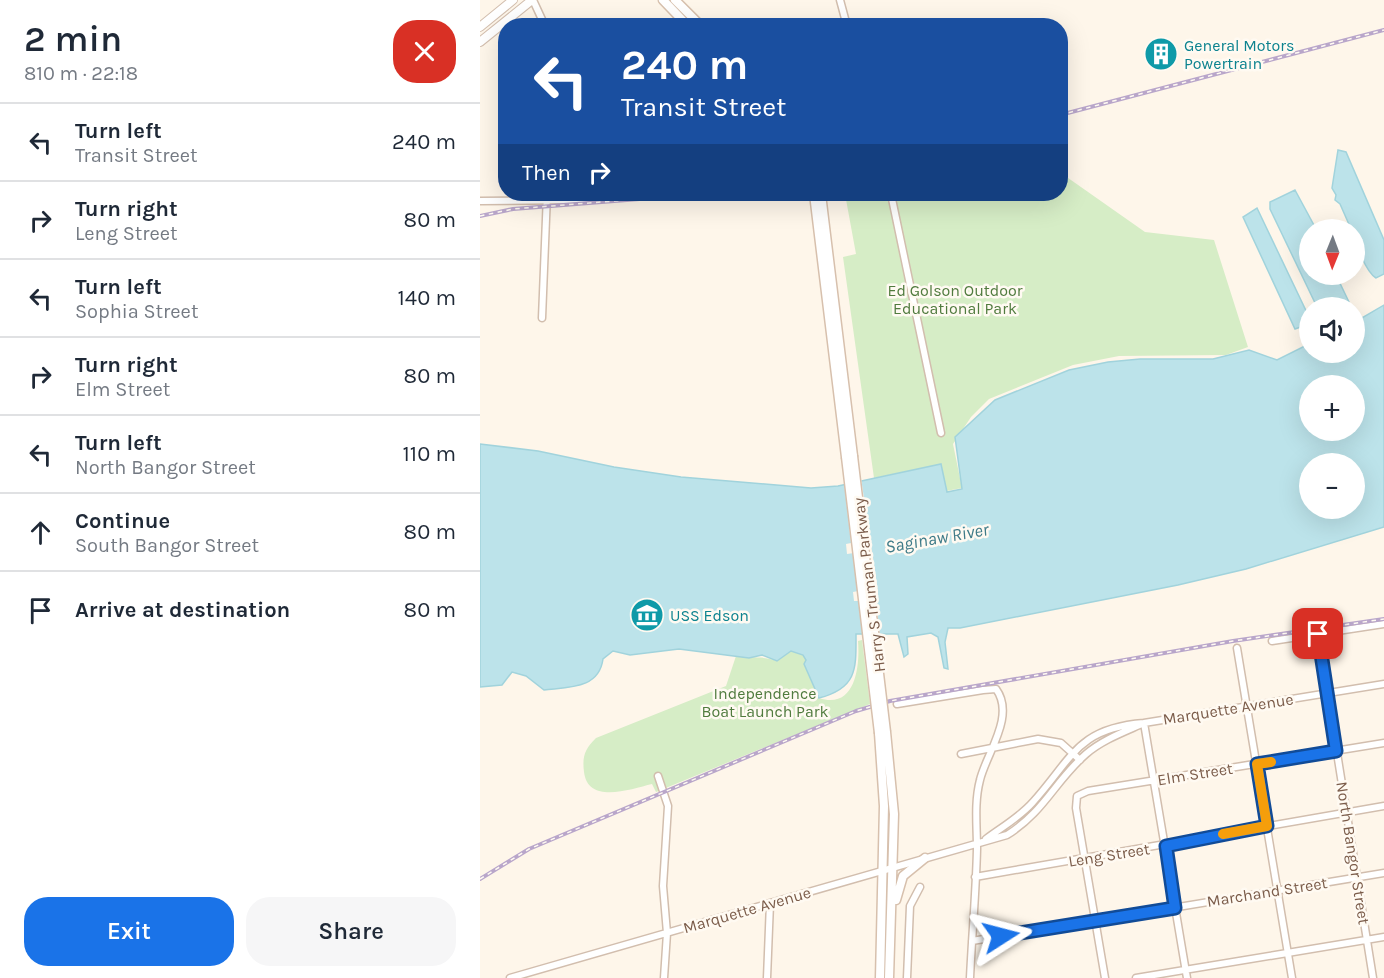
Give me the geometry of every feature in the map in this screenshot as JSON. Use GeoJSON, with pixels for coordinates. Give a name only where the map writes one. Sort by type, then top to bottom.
{"type":"FeatureCollection","features":[{"type":"Feature","properties":{"kind":"main road"},"geometry":{"type":"LineString","coordinates":[[663,0],[680,18]]}},
{"type":"Feature","properties":{"kind":"main road"},"geometry":{"type":"LineString","coordinates":[[675,0],[692,18]]}},
{"type":"Feature","properties":{"kind":"main road","name":"Harry S Truman Parkway"},"geometry":{"type":"LineString","coordinates":[[818,201],[882,732],[893,795],[889,978]]}},
{"type":"Feature","properties":{"kind":"main road","name":"Harry S Truman Parkway"},"geometry":{"type":"LineString","coordinates":[[880,978],[884,781],[882,732]]}},
{"type":"Feature","properties":{"kind":"main road"},"geometry":{"type":"LineString","coordinates":[[891,921],[901,881],[925,858]]}},
{"type":"Feature","properties":{"kind":"street"},"geometry":{"type":"LineString","coordinates":[[480,27],[513,0]]}},
{"type":"Feature","properties":{"kind":"street"},"geometry":{"type":"LineString","coordinates":[[510,18],[532,0],[541,18]]}},
{"type":"Feature","properties":{"kind":"street"},"geometry":{"type":"LineString","coordinates":[[840,0],[845,18]]}},
{"type":"Feature","properties":{"kind":"street"},"geometry":{"type":"LineString","coordinates":[[480,42],[498,27]]}},
{"type":"Feature","properties":{"kind":"street"},"geometry":{"type":"LineString","coordinates":[[480,201],[498,200]]}},
{"type":"Feature","properties":{"kind":"street"},"geometry":{"type":"LineString","coordinates":[[542,318],[547,201]]}},
{"type":"Feature","properties":{"kind":"street"},"geometry":{"type":"LineString","coordinates":[[892,201],[941,433]]}},
{"type":"Feature","properties":{"kind":"street"},"geometry":{"type":"LineString","coordinates":[[1272,641],[1384,624]]}},
{"type":"Feature","properties":{"kind":"street","name":"North Bangor Street"},"geometry":{"type":"LineString","coordinates":[[1318,634],[1373,978]]}},
{"type":"Feature","properties":{"kind":"street"},"geometry":{"type":"LineString","coordinates":[[1237,648],[1292,978]]}},
{"type":"Feature","properties":{"kind":"street","name":"Marquette Avenue"},"geometry":{"type":"LineString","coordinates":[[984,841],[1027,809],[1073,752],[1095,735],[1117,725],[1144,723],[1384,684]]}},
{"type":"Feature","properties":{"kind":"street"},"geometry":{"type":"LineString","coordinates":[[897,704],[996,689],[1001,695],[1002,715],[980,780],[976,804],[970,978]]}},
{"type":"Feature","properties":{"kind":"street"},"geometry":{"type":"LineString","coordinates":[[1144,723],[1187,978]]}},
{"type":"Feature","properties":{"kind":"street","name":"Marquette Avenue"},"geometry":{"type":"LineString","coordinates":[[510,978],[1007,835],[1027,822],[1080,760],[1107,740],[1144,723]]}},
{"type":"Feature","properties":{"kind":"street"},"geometry":{"type":"LineString","coordinates":[[961,754],[1038,739],[1061,743],[1080,760]]}},
{"type":"Feature","properties":{"kind":"street","name":"Elm Street"},"geometry":{"type":"LineString","coordinates":[[1086,859],[1076,808],[1077,796],[1384,743]]}},
{"type":"Feature","properties":{"kind":"street"},"geometry":{"type":"LineString","coordinates":[[658,776],[668,807],[663,886],[667,933],[664,978]]}},
{"type":"Feature","properties":{"kind":"street","name":"Leng Street"},"geometry":{"type":"LineString","coordinates":[[975,877],[1166,846],[1384,806]]}},
{"type":"Feature","properties":{"kind":"street"},"geometry":{"type":"LineString","coordinates":[[1086,859],[1105,978]]}},
{"type":"Feature","properties":{"kind":"street","name":"Marchand Street"},"geometry":{"type":"LineString","coordinates":[[972,941],[1384,873]]}},
{"type":"Feature","properties":{"kind":"street"},"geometry":{"type":"LineString","coordinates":[[907,978],[910,906],[920,887]]}},
{"type":"Feature","properties":{"kind":"street"},"geometry":{"type":"LineString","coordinates":[[767,978],[770,903]]}},
{"type":"Feature","properties":{"kind":"street"},"geometry":{"type":"LineString","coordinates":[[1136,978],[1384,937]]}},
{"type":"Feature","properties":{"kind":"green space","name":"Ed Golson Outdoor Educational Park"},"geometry":{"type":"Polygon","coordinates":[[[1068,178],[1145,232],[1214,240],[1248,347],[1226,355],[1119,356],[1073,365],[989,399],[971,417],[953,444],[962,488],[946,491],[941,464],[874,478],[843,257],[856,254],[846,201],[1068,201],[1068,178]]]}},
{"type":"Feature","properties":{"kind":"green space","name":"Independence Boat Launch Park"},"geometry":{"type":"Polygon","coordinates":[[[862,640],[870,704],[656,792],[652,784],[622,791],[602,792],[587,782],[583,761],[587,749],[596,738],[726,686],[736,656],[777,661],[791,651],[803,654],[806,660],[804,664],[819,698],[831,700],[841,698],[853,683],[858,662],[858,641],[862,640]]]}},
{"type":"Feature","properties":{"kind":"water"},"geometry":{"type":"Polygon","coordinates":[[[1338,150],[1346,152],[1384,240],[1384,274],[1376,278],[1365,263],[1365,219],[1347,219],[1340,204],[1335,200],[1336,195],[1332,188],[1338,150]]]}},
{"type":"Feature","properties":{"kind":"water"},"geometry":{"type":"Polygon","coordinates":[[[1295,190],[1311,219],[1299,219],[1299,269],[1270,209],[1270,202],[1295,190]]]}},
{"type":"Feature","properties":{"kind":"water"},"geometry":{"type":"Polygon","coordinates":[[[1257,208],[1299,297],[1299,328],[1295,329],[1243,217],[1257,208]]]}},
{"type":"Feature","properties":{"kind":"water"},"geometry":{"type":"Polygon","coordinates":[[[1306,285],[1341,285],[1347,297],[1312,297],[1306,285]]]}},
{"type":"Feature","properties":{"kind":"water","name":"Saginaw River"},"geometry":{"type":"Polygon","coordinates":[[[1384,305],[1384,527],[1246,569],[1178,585],[960,628],[948,628],[945,642],[948,669],[944,668],[938,637],[931,633],[907,637],[908,654],[904,657],[898,634],[856,634],[855,667],[848,682],[832,694],[819,698],[804,664],[806,660],[803,655],[791,651],[777,661],[762,655],[749,658],[679,649],[630,655],[613,651],[603,659],[596,676],[581,685],[544,690],[526,676],[512,672],[502,685],[480,687],[480,444],[538,451],[614,467],[681,477],[811,488],[838,486],[941,464],[947,492],[962,489],[955,437],[995,400],[1069,370],[1108,362],[1140,359],[1213,359],[1249,350],[1277,360],[1299,349],[1299,363],[1365,363],[1365,316],[1384,305]]]}},
{"type":"Feature","properties":{"kind":"pier"},"geometry":{"type":"Polygon","coordinates":[[[861,478],[878,591],[876,599],[880,637],[863,637],[858,601],[854,601],[853,592],[858,591],[854,553],[847,554],[846,544],[851,543],[844,482],[861,478]]]}},
{"type":"Feature","properties":{"kind":"railway"},"geometry":{"type":"LineString","coordinates":[[1068,113],[1384,30]]}},
{"type":"Feature","properties":{"kind":"railway"},"geometry":{"type":"LineString","coordinates":[[480,216],[513,209],[614,201]]}},
{"type":"Feature","properties":{"kind":"railway"},"geometry":{"type":"LineString","coordinates":[[480,879],[529,849],[856,711],[890,701],[1233,641],[1384,619]]}},
{"type":"Feature","properties":{"kind":"slow traffic"},"geometry":{"type":"LineString","coordinates":[[1223,834],[1267,826],[1257,764],[1271,762]]}},
{"type":"Feature","properties":{"kind":"place","name":"General Motors Powertrain"},"geometry":{"type":"Point","coordinates":[1161,54]}},
{"type":"Feature","properties":{"kind":"place","name":"USS Edson"},"geometry":{"type":"Point","coordinates":[647,615]}},
{"type":"Feature","properties":{"kind":"route"},"geometry":{"type":"LineString","coordinates":[[1001,936],[1175,908],[1166,846],[1267,826],[1257,764],[1336,751],[1318,634]]}}]}
